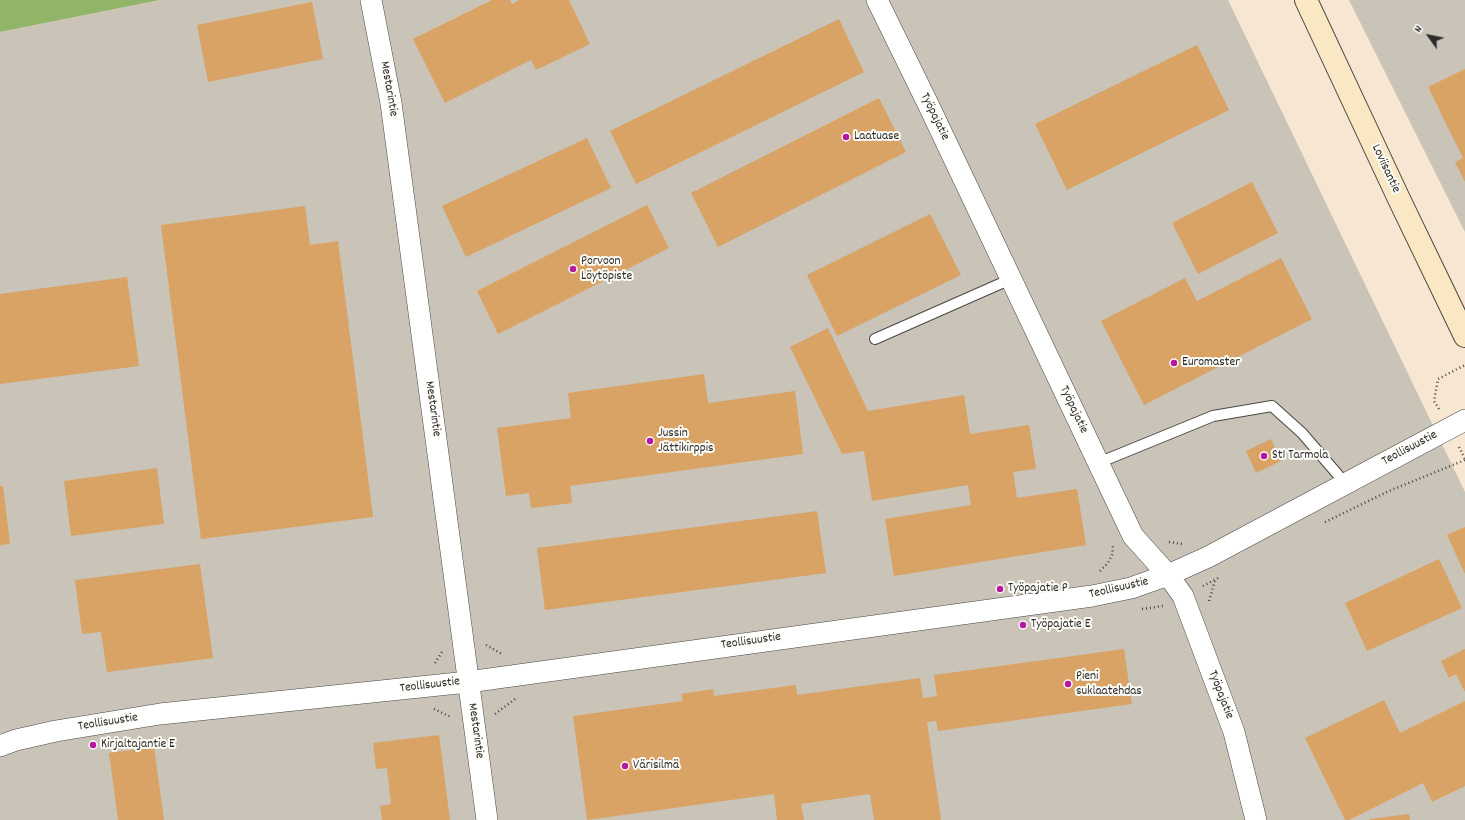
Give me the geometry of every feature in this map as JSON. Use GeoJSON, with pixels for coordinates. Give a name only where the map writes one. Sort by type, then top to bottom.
{"type":"FeatureCollection","features":[{"type":"Feature","properties":{"kind":"main road","name":"Loviisantie"},"geometry":{"type":"LineString","coordinates":[[1306,0],[1465,336]]}},
{"type":"Feature","properties":{"kind":"street","name":"Mestarintie"},"geometry":{"type":"LineString","coordinates":[[372,0],[391,103],[487,820]]}},
{"type":"Feature","properties":{"kind":"street","name":"Työpajatie"},"geometry":{"type":"LineString","coordinates":[[877,0],[1133,536],[1168,576],[1183,596],[1234,732],[1256,820]]}},
{"type":"Feature","properties":{"kind":"street","name":"Teollisuustie"},"geometry":{"type":"LineString","coordinates":[[0,746],[16,740],[56,731],[160,714],[468,682],[1092,596],[1131,588],[1168,576],[1208,557],[1465,420]]}},
{"type":"Feature","properties":{"kind":"lane"},"geometry":{"type":"LineString","coordinates":[[874,339],[1011,279]]}},
{"type":"Feature","properties":{"kind":"lane"},"geometry":{"type":"LineString","coordinates":[[1098,463],[1213,416],[1272,406],[1302,434],[1345,483]]}},
{"type":"Feature","properties":{"kind":"shaded area"},"geometry":{"type":"Polygon","coordinates":[[[160,0],[1228,0],[1465,492],[1465,820],[0,820],[0,32],[160,0]]]}},
{"type":"Feature","properties":{"kind":"shaded area"},"geometry":{"type":"Polygon","coordinates":[[[1349,0],[1465,0],[1465,232],[1349,0]]]}},
{"type":"Feature","properties":{"kind":"green space"},"geometry":{"type":"Polygon","coordinates":[[[0,0],[160,0],[0,32],[0,0]]]}},
{"type":"Feature","properties":{"kind":"building"},"geometry":{"type":"Polygon","coordinates":[[[492,0],[510,0],[512,4],[519,0],[569,0],[590,44],[536,70],[531,60],[445,103],[413,39],[492,0]]]}},
{"type":"Feature","properties":{"kind":"building"},"geometry":{"type":"Polygon","coordinates":[[[312,2],[323,59],[208,82],[197,25],[312,2]]]}},
{"type":"Feature","properties":{"kind":"building"},"geometry":{"type":"Polygon","coordinates":[[[839,19],[864,72],[636,184],[610,131],[839,19]]]}},
{"type":"Feature","properties":{"kind":"building"},"geometry":{"type":"Polygon","coordinates":[[[1197,45],[1229,110],[1067,190],[1035,124],[1197,45]]]}},
{"type":"Feature","properties":{"kind":"building"},"geometry":{"type":"Polygon","coordinates":[[[1465,69],[1465,182],[1455,162],[1463,158],[1428,87],[1465,69]]]}},
{"type":"Feature","properties":{"kind":"building"},"geometry":{"type":"Polygon","coordinates":[[[879,98],[906,152],[718,247],[691,193],[879,98]]]}},
{"type":"Feature","properties":{"kind":"building"},"geometry":{"type":"Polygon","coordinates":[[[587,138],[611,188],[466,257],[442,206],[587,138]]]}},
{"type":"Feature","properties":{"kind":"building"},"geometry":{"type":"Polygon","coordinates":[[[1252,182],[1278,233],[1198,274],[1172,223],[1252,182]]]}},
{"type":"Feature","properties":{"kind":"building","name":"Porvoon Löytöpiste"},"geometry":{"type":"Polygon","coordinates":[[[647,205],[669,248],[498,334],[477,291],[647,205]]]}},
{"type":"Feature","properties":{"kind":"building"},"geometry":{"type":"Polygon","coordinates":[[[305,206],[310,245],[338,241],[373,517],[201,539],[161,225],[305,206]]]}},
{"type":"Feature","properties":{"kind":"building"},"geometry":{"type":"Polygon","coordinates":[[[930,214],[961,275],[837,336],[807,275],[930,214]]]}},
{"type":"Feature","properties":{"kind":"building","name":"Euromaster"},"geometry":{"type":"Polygon","coordinates":[[[1281,258],[1312,319],[1144,405],[1101,321],[1185,278],[1197,301],[1281,258]]]}},
{"type":"Feature","properties":{"kind":"building"},"geometry":{"type":"Polygon","coordinates":[[[127,277],[139,366],[0,384],[0,294],[127,277]]]}},
{"type":"Feature","properties":{"kind":"building"},"geometry":{"type":"Polygon","coordinates":[[[828,328],[868,411],[964,395],[970,434],[1029,425],[1036,469],[1013,472],[1017,498],[1077,489],[1086,545],[894,576],[885,519],[971,505],[968,485],[872,501],[864,451],[842,454],[790,347],[828,328]]]}},
{"type":"Feature","properties":{"kind":"building","name":"Jussin Jättikirppis"},"geometry":{"type":"Polygon","coordinates":[[[704,374],[708,403],[795,391],[803,454],[570,486],[572,503],[531,508],[529,493],[506,496],[497,428],[571,418],[568,393],[704,374]]]}},
{"type":"Feature","properties":{"kind":"building","name":"St1 Tarmola"},"geometry":{"type":"Polygon","coordinates":[[[1271,439],[1281,461],[1256,473],[1246,451],[1271,439]]]}},
{"type":"Feature","properties":{"kind":"building"},"geometry":{"type":"Polygon","coordinates":[[[157,468],[164,524],[71,536],[64,481],[157,468]]]}},
{"type":"Feature","properties":{"kind":"building"},"geometry":{"type":"Polygon","coordinates":[[[0,486],[3,486],[10,544],[0,545],[0,486]]]}},
{"type":"Feature","properties":{"kind":"building"},"geometry":{"type":"Polygon","coordinates":[[[817,511],[826,573],[545,610],[537,548],[817,511]]]}},
{"type":"Feature","properties":{"kind":"building"},"geometry":{"type":"Polygon","coordinates":[[[1465,527],[1465,574],[1447,535],[1465,527]]]}},
{"type":"Feature","properties":{"kind":"building"},"geometry":{"type":"Polygon","coordinates":[[[1439,559],[1462,608],[1367,651],[1345,603],[1439,559]]]}},
{"type":"Feature","properties":{"kind":"building"},"geometry":{"type":"Polygon","coordinates":[[[200,564],[213,658],[107,672],[101,632],[82,634],[75,580],[200,564]]]}},
{"type":"Feature","properties":{"kind":"building"},"geometry":{"type":"Polygon","coordinates":[[[1124,649],[1132,704],[938,731],[936,721],[927,722],[941,820],[874,820],[870,794],[801,804],[804,820],[777,820],[774,794],[587,820],[573,716],[683,701],[681,694],[713,689],[714,696],[796,685],[797,695],[920,678],[923,698],[937,696],[934,675],[1124,649]]]}},
{"type":"Feature","properties":{"kind":"building"},"geometry":{"type":"Polygon","coordinates":[[[1465,649],[1465,692],[1456,674],[1449,678],[1441,661],[1465,649]]]}},
{"type":"Feature","properties":{"kind":"building"},"geometry":{"type":"Polygon","coordinates":[[[1384,700],[1400,733],[1465,701],[1465,786],[1432,802],[1423,783],[1349,820],[1345,820],[1305,738],[1384,700]]]}},
{"type":"Feature","properties":{"kind":"building"},"geometry":{"type":"Polygon","coordinates":[[[439,735],[450,820],[382,820],[380,806],[391,804],[387,768],[376,769],[373,743],[439,735]]]}},
{"type":"Feature","properties":{"kind":"building"},"geometry":{"type":"Polygon","coordinates":[[[154,747],[164,820],[118,820],[109,753],[154,747]]]}},
{"type":"Feature","properties":{"kind":"building"},"geometry":{"type":"Polygon","coordinates":[[[1409,814],[1410,820],[1370,820],[1370,819],[1409,814]]]}},
{"type":"Feature","properties":{"kind":"place","name":"Laatuase"},"geometry":{"type":"Point","coordinates":[846,137]}},
{"type":"Feature","properties":{"kind":"place","name":"Porvoon Löytöpiste"},"geometry":{"type":"Point","coordinates":[573,269]}},
{"type":"Feature","properties":{"kind":"place","name":"Euromaster"},"geometry":{"type":"Point","coordinates":[1174,363]}},
{"type":"Feature","properties":{"kind":"place","name":"Jussin Jättikirppis"},"geometry":{"type":"Point","coordinates":[650,441]}},
{"type":"Feature","properties":{"kind":"place","name":"St1 Tarmola"},"geometry":{"type":"Point","coordinates":[1264,456]}},
{"type":"Feature","properties":{"kind":"place","name":"Työpajatie P"},"geometry":{"type":"Point","coordinates":[1000,589]}},
{"type":"Feature","properties":{"kind":"place","name":"Työpajatie E"},"geometry":{"type":"Point","coordinates":[1023,625]}},
{"type":"Feature","properties":{"kind":"place","name":"Pieni suklaatehdas"},"geometry":{"type":"Point","coordinates":[1068,684]}},
{"type":"Feature","properties":{"kind":"place","name":"Kirjaltajantie E"},"geometry":{"type":"Point","coordinates":[93,745]}},
{"type":"Feature","properties":{"kind":"place","name":"Värisilmä"},"geometry":{"type":"Point","coordinates":[625,766]}}]}
